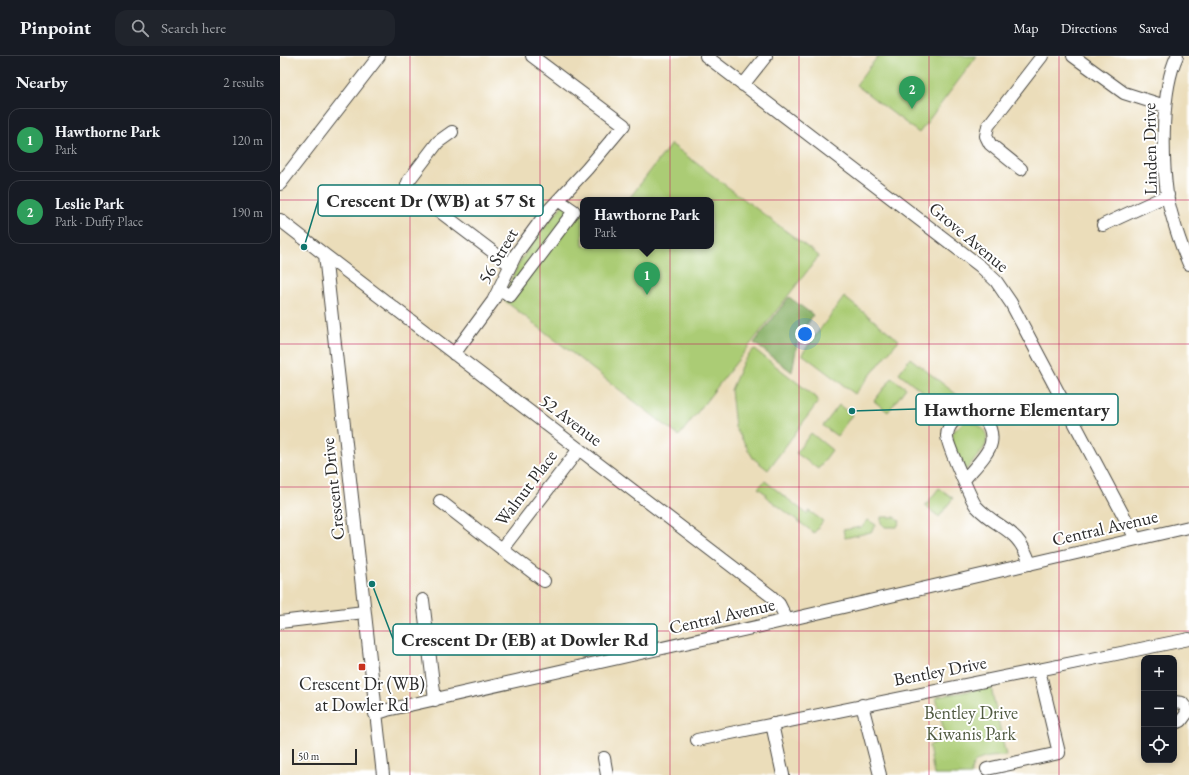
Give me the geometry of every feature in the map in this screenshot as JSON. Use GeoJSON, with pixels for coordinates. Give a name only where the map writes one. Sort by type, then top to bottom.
{"type":"FeatureCollection","features":[{"type":"Feature","properties":{"kind":"street"},"geometry":{"type":"LineString","coordinates":[[280,184],[379,56]]}},
{"type":"Feature","properties":{"kind":"street","name":"56 Street"},"geometry":{"type":"LineString","coordinates":[[454,354],[493,301],[509,264],[558,200],[594,161],[624,125],[532,56]]}},
{"type":"Feature","properties":{"kind":"street","name":"Grove Avenue"},"geometry":{"type":"LineString","coordinates":[[706,56],[980,266],[996,281],[1011,303],[1136,539]]}},
{"type":"Feature","properties":{"kind":"street"},"geometry":{"type":"LineString","coordinates":[[743,85],[766,56]]}},
{"type":"Feature","properties":{"kind":"street"},"geometry":{"type":"LineString","coordinates":[[1021,169],[990,144],[986,136],[988,126],[1042,56]]}},
{"type":"Feature","properties":{"kind":"street"},"geometry":{"type":"LineString","coordinates":[[1073,56],[1124,93],[1165,106]]}},
{"type":"Feature","properties":{"kind":"street","name":"Linden Drive"},"geometry":{"type":"LineString","coordinates":[[1177,56],[1170,71],[1165,106],[1168,196],[1188,260]]}},
{"type":"Feature","properties":{"kind":"street"},"geometry":{"type":"LineString","coordinates":[[452,132],[438,142],[409,180],[408,185],[410,189],[509,264]]}},
{"type":"Feature","properties":{"kind":"street"},"geometry":{"type":"LineString","coordinates":[[1103,225],[1168,196]]}},
{"type":"Feature","properties":{"kind":"street"},"geometry":{"type":"LineString","coordinates":[[499,288],[510,296],[574,211],[558,200]]}},
{"type":"Feature","properties":{"kind":"street"},"geometry":{"type":"LineString","coordinates":[[280,220],[325,255]]}},
{"type":"Feature","properties":{"kind":"street","name":"52 Avenue"},"geometry":{"type":"LineString","coordinates":[[325,255],[771,596],[779,604],[788,620]]}},
{"type":"Feature","properties":{"kind":"street","name":"Crescent Drive"},"geometry":{"type":"LineString","coordinates":[[325,255],[383,775]]}},
{"type":"Feature","properties":{"kind":"street"},"geometry":{"type":"LineString","coordinates":[[964,480],[988,450],[991,444],[991,432],[987,421],[978,413],[970,412],[960,416],[947,430],[948,444],[964,480],[977,506],[1021,542],[1030,564]]}},
{"type":"Feature","properties":{"kind":"street","name":"Walnut Place"},"geometry":{"type":"LineString","coordinates":[[502,549],[579,449]]}},
{"type":"Feature","properties":{"kind":"street","name":"Walnut Place"},"geometry":{"type":"LineString","coordinates":[[440,501],[544,581]]}},
{"type":"Feature","properties":{"kind":"street","name":"Central Avenue"},"geometry":{"type":"LineString","coordinates":[[375,714],[387,710],[788,620],[1189,527]]}},
{"type":"Feature","properties":{"kind":"street"},"geometry":{"type":"LineString","coordinates":[[422,600],[435,700]]}},
{"type":"Feature","properties":{"kind":"street"},"geometry":{"type":"LineString","coordinates":[[280,622],[364,612]]}},
{"type":"Feature","properties":{"kind":"street","name":"Bentley Drive"},"geometry":{"type":"LineString","coordinates":[[697,740],[862,705],[1039,670],[1147,654],[1189,639]]}},
{"type":"Feature","properties":{"kind":"street"},"geometry":{"type":"LineString","coordinates":[[987,769],[1059,753],[1039,670]]}},
{"type":"Feature","properties":{"kind":"street"},"geometry":{"type":"LineString","coordinates":[[1177,702],[1182,703],[1186,708],[1187,713],[1181,721],[1177,722]]}},
{"type":"Feature","properties":{"kind":"street"},"geometry":{"type":"LineString","coordinates":[[862,705],[880,775]]}},
{"type":"Feature","properties":{"kind":"street"},"geometry":{"type":"LineString","coordinates":[[772,724],[783,775]]}},
{"type":"Feature","properties":{"kind":"street"},"geometry":{"type":"LineString","coordinates":[[604,758],[607,775]]}},
{"type":"Feature","properties":{"kind":"green space"},"geometry":{"type":"Polygon","coordinates":[[[878,56],[977,56],[919,133],[856,85],[878,56]]]}},
{"type":"Feature","properties":{"kind":"green space"},"geometry":{"type":"Polygon","coordinates":[[[671,144],[819,256],[679,436],[505,301],[514,272],[530,246],[568,198],[580,206],[580,249],[714,249],[714,197],[630,197],[671,144]]]}},
{"type":"Feature","properties":{"kind":"green space"},"geometry":{"type":"Polygon","coordinates":[[[789,297],[813,315],[798,339],[792,372],[754,343],[789,297]]]}},
{"type":"Feature","properties":{"kind":"green space"},"geometry":{"type":"Polygon","coordinates":[[[844,297],[899,340],[855,394],[802,354],[844,297]]]}},
{"type":"Feature","properties":{"kind":"green space"},"geometry":{"type":"Polygon","coordinates":[[[754,349],[817,398],[818,402],[768,470],[753,458],[735,427],[731,390],[743,362],[754,349]]]}},
{"type":"Feature","properties":{"kind":"green space"},"geometry":{"type":"Polygon","coordinates":[[[910,358],[961,398],[950,413],[899,373],[910,358]]]}},
{"type":"Feature","properties":{"kind":"green space"},"geometry":{"type":"Polygon","coordinates":[[[892,378],[906,388],[888,412],[874,401],[892,378]]]}},
{"type":"Feature","properties":{"kind":"green space"},"geometry":{"type":"Polygon","coordinates":[[[839,405],[852,415],[837,436],[823,426],[839,405]]]}},
{"type":"Feature","properties":{"kind":"green space"},"geometry":{"type":"Polygon","coordinates":[[[964,422],[979,425],[987,437],[984,448],[965,471],[952,445],[953,432],[964,422]]]}},
{"type":"Feature","properties":{"kind":"green space"},"geometry":{"type":"Polygon","coordinates":[[[811,433],[832,450],[818,469],[796,453],[811,433]]]}},
{"type":"Feature","properties":{"kind":"green space"},"geometry":{"type":"Polygon","coordinates":[[[765,481],[807,514],[809,511],[823,521],[814,533],[765,496],[766,494],[758,488],[765,481]]]}},
{"type":"Feature","properties":{"kind":"green space"},"geometry":{"type":"Polygon","coordinates":[[[939,488],[953,498],[939,517],[925,506],[939,488]]]}},
{"type":"Feature","properties":{"kind":"green space"},"geometry":{"type":"Polygon","coordinates":[[[881,517],[895,517],[900,521],[897,527],[885,527],[881,523],[881,517]]]}},
{"type":"Feature","properties":{"kind":"green space"},"geometry":{"type":"Polygon","coordinates":[[[868,520],[876,525],[871,532],[845,538],[843,530],[862,527],[868,520]]]}},
{"type":"Feature","properties":{"kind":"green space","name":"Bentley Drive Kiwanis Park"},"geometry":{"type":"Polygon","coordinates":[[[991,687],[1006,756],[989,757],[978,760],[972,768],[971,775],[934,775],[929,746],[945,736],[936,697],[991,687]]]}},
{"type":"Feature","properties":{"kind":"place","name":"Leslie Park"},"geometry":{"type":"Point","coordinates":[912,109]}},
{"type":"Feature","properties":{"kind":"place","name":"Crescent Dr (WB) at 57 St"},"geometry":{"type":"Point","coordinates":[304,247]}},
{"type":"Feature","properties":{"kind":"place","name":"Hawthorne Park"},"geometry":{"type":"Point","coordinates":[647,295]}},
{"type":"Feature","properties":{"kind":"place","name":"Hawthorne Elementary"},"geometry":{"type":"Point","coordinates":[852,411]}},
{"type":"Feature","properties":{"kind":"place","name":"Crescent Dr (EB) at Dowler Rd"},"geometry":{"type":"Point","coordinates":[372,584]}},
{"type":"Feature","properties":{"kind":"place","name":"Crescent Dr (WB) at Dowler Rd"},"geometry":{"type":"Point","coordinates":[362,667]}}]}
